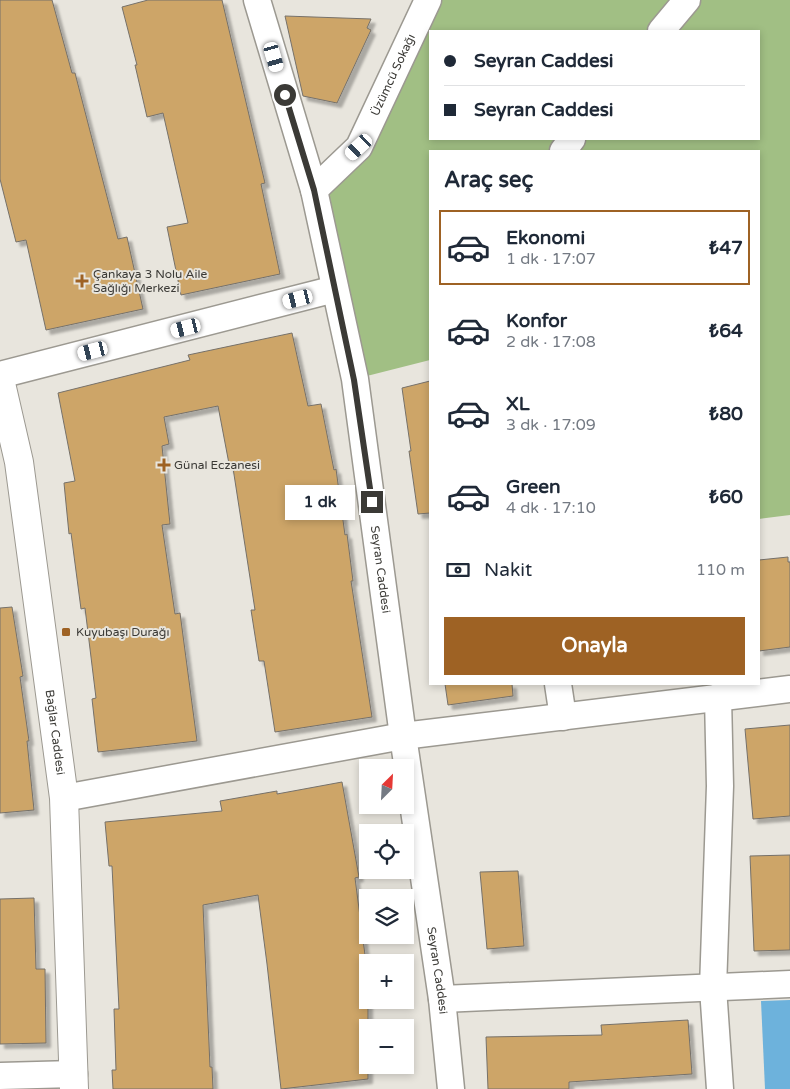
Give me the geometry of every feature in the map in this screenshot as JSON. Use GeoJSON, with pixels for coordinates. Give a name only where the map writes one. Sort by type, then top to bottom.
{"type":"FeatureCollection","features":[{"type":"Feature","properties":{"kind":"main road","name":"Bağlar Caddesi"},"geometry":{"type":"LineString","coordinates":[[0,377],[18,462],[64,798],[74,1082]]}},
{"type":"Feature","properties":{"kind":"street","name":"Seyran Caddesi"},"geometry":{"type":"LineString","coordinates":[[257,0],[314,190],[354,380],[403,736],[442,999],[451,1089]]}},
{"type":"Feature","properties":{"kind":"street","name":"Üzümcü Sokağı"},"geometry":{"type":"LineString","coordinates":[[314,190],[359,147],[428,0]]}},
{"type":"Feature","properties":{"kind":"street"},"geometry":{"type":"LineString","coordinates":[[662,30],[687,0]]}},
{"type":"Feature","properties":{"kind":"street"},"geometry":{"type":"LineString","coordinates":[[0,377],[335,290]]}},
{"type":"Feature","properties":{"kind":"street"},"geometry":{"type":"LineString","coordinates":[[558,685],[563,717]]}},
{"type":"Feature","properties":{"kind":"street"},"geometry":{"type":"LineString","coordinates":[[64,798],[403,736],[790,689]]}},
{"type":"Feature","properties":{"kind":"street"},"geometry":{"type":"LineString","coordinates":[[718,697],[720,786],[714,988],[720,1089]]}},
{"type":"Feature","properties":{"kind":"street"},"geometry":{"type":"LineString","coordinates":[[442,999],[790,984]]}},
{"type":"Feature","properties":{"kind":"street"},"geometry":{"type":"LineString","coordinates":[[0,1076],[74,1082]]}},
{"type":"Feature","properties":{"kind":"green space"},"geometry":{"type":"Polygon","coordinates":[[[428,0],[790,0],[790,515],[760,519],[760,150],[429,150],[429,360],[355,379],[314,190],[359,147],[428,0]]]}},
{"type":"Feature","properties":{"kind":"water"},"geometry":{"type":"Polygon","coordinates":[[[790,1000],[790,1089],[765,1089],[761,1001],[790,1000]]]}},
{"type":"Feature","properties":{"kind":"building"},"geometry":{"type":"Polygon","coordinates":[[[0,0],[52,0],[72,73],[75,73],[118,239],[127,237],[143,309],[46,330],[26,240],[16,242],[0,179],[0,0]]]}},
{"type":"Feature","properties":{"kind":"building"},"geometry":{"type":"Polygon","coordinates":[[[148,0],[222,0],[265,183],[261,184],[280,274],[181,295],[167,227],[188,223],[163,113],[147,117],[135,65],[137,65],[122,7],[148,0]]]}},
{"type":"Feature","properties":{"kind":"building"},"geometry":{"type":"Polygon","coordinates":[[[285,16],[371,19],[367,28],[371,30],[337,103],[303,96],[285,16]]]}},
{"type":"Feature","properties":{"kind":"building"},"geometry":{"type":"Polygon","coordinates":[[[292,333],[308,406],[321,404],[334,470],[336,469],[345,535],[347,534],[353,581],[351,581],[372,717],[275,732],[264,661],[259,661],[251,610],[255,610],[233,468],[230,469],[218,406],[164,417],[169,444],[162,446],[170,524],[162,525],[175,614],[180,613],[197,741],[98,752],[92,699],[96,698],[85,608],[81,609],[71,533],[69,534],[64,483],[75,481],[58,393],[190,360],[188,355],[292,333]]]}},
{"type":"Feature","properties":{"kind":"building"},"geometry":{"type":"Polygon","coordinates":[[[429,381],[429,513],[418,514],[402,388],[429,381]]]}},
{"type":"Feature","properties":{"kind":"building"},"geometry":{"type":"Polygon","coordinates":[[[788,557],[788,562],[790,562],[790,647],[760,651],[760,560],[788,557]]]}},
{"type":"Feature","properties":{"kind":"building"},"geometry":{"type":"Polygon","coordinates":[[[12,607],[23,676],[20,677],[29,741],[27,741],[34,810],[0,813],[0,608],[12,607]]]}},
{"type":"Feature","properties":{"kind":"building"},"geometry":{"type":"Polygon","coordinates":[[[445,685],[512,685],[513,696],[448,705],[445,685]]]}},
{"type":"Feature","properties":{"kind":"building"},"geometry":{"type":"Polygon","coordinates":[[[790,725],[790,816],[753,819],[745,729],[790,725]]]}},
{"type":"Feature","properties":{"kind":"building"},"geometry":{"type":"Polygon","coordinates":[[[342,782],[359,877],[355,878],[359,909],[359,944],[364,944],[365,954],[359,954],[359,1009],[368,1009],[368,1019],[359,1019],[359,1074],[368,1074],[368,1079],[281,1089],[258,895],[203,905],[210,1067],[212,1067],[213,1089],[113,1089],[112,1070],[116,1070],[114,1009],[119,1009],[112,866],[109,866],[105,822],[222,811],[220,801],[277,791],[277,794],[342,782]]]}},
{"type":"Feature","properties":{"kind":"building"},"geometry":{"type":"Polygon","coordinates":[[[790,855],[790,950],[754,951],[750,856],[790,855]]]}},
{"type":"Feature","properties":{"kind":"building"},"geometry":{"type":"Polygon","coordinates":[[[518,871],[524,946],[487,949],[480,872],[518,871]]]}},
{"type":"Feature","properties":{"kind":"building"},"geometry":{"type":"Polygon","coordinates":[[[34,898],[36,969],[45,969],[46,1043],[0,1044],[0,899],[34,898]]]}},
{"type":"Feature","properties":{"kind":"building"},"geometry":{"type":"Polygon","coordinates":[[[688,1020],[692,1074],[569,1082],[569,1089],[488,1089],[486,1037],[602,1035],[601,1025],[688,1020]]]}},
{"type":"Feature","properties":{"kind":"place","name":"Çankaya 3 Nolu Aile Sağlığı Merkezi"},"geometry":{"type":"Point","coordinates":[82,281]}},
{"type":"Feature","properties":{"kind":"place","name":"Günal Eczanesi"},"geometry":{"type":"Point","coordinates":[164,465]}},
{"type":"Feature","properties":{"kind":"place","name":"Kuyubaşı Durağı"},"geometry":{"type":"Point","coordinates":[66,632]}},
{"type":"Feature","properties":{"kind":"route"},"geometry":{"type":"LineString","coordinates":[[285,95],[314,190],[354,380],[372,502]]}}]}
